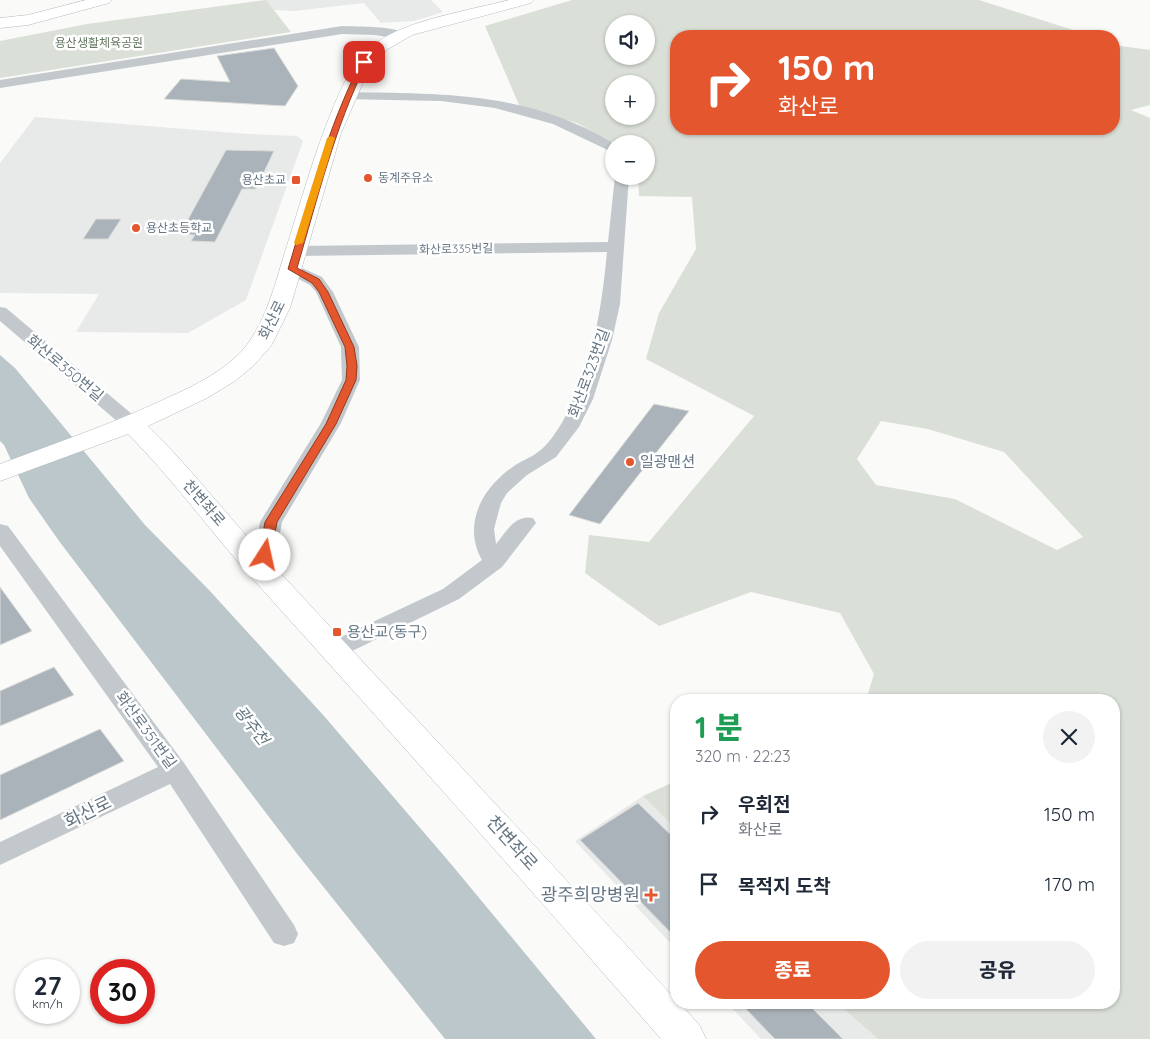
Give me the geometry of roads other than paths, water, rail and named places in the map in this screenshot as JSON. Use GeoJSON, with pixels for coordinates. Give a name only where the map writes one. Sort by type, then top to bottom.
{"type":"FeatureCollection","features":[{"type":"Feature","properties":{"kind":"main road"},"geometry":{"type":"LineString","coordinates":[[0,22],[48,10],[68,0]]}},
{"type":"Feature","properties":{"kind":"main road"},"geometry":{"type":"LineString","coordinates":[[0,22],[28,20],[104,0]]}},
{"type":"Feature","properties":{"kind":"main road","name":"화산로"},"geometry":{"type":"LineString","coordinates":[[0,473],[118,429],[198,393],[226,376],[245,360],[259,346],[280,308],[332,133],[347,96],[364,62],[375,51],[400,35],[447,20],[526,0]]}},
{"type":"Feature","properties":{"kind":"main road","name":"천변좌로"},"geometry":{"type":"LineString","coordinates":[[118,429],[155,446],[259,568],[465,790],[686,1039]]}},
{"type":"Feature","properties":{"kind":"street","name":"화산로"},"geometry":{"type":"LineString","coordinates":[[0,84],[342,30],[367,30],[400,35]]}},
{"type":"Feature","properties":{"kind":"street"},"geometry":{"type":"LineString","coordinates":[[347,96],[452,98],[496,104],[571,127],[605,144]]}},
{"type":"Feature","properties":{"kind":"street","name":"화산로323번길"},"geometry":{"type":"LineString","coordinates":[[494,562],[486,548],[483,529],[491,503],[498,490],[520,471],[549,453],[569,427],[583,399],[603,340],[611,304],[621,185]]}},
{"type":"Feature","properties":{"kind":"street","name":"화산로335번길"},"geometry":{"type":"LineString","coordinates":[[295,260],[616,247]]}},
{"type":"Feature","properties":{"kind":"street"},"geometry":{"type":"LineString","coordinates":[[259,568],[265,555],[271,522],[331,424],[351,380],[350,347],[324,292],[295,260]]}},
{"type":"Feature","properties":{"kind":"street","name":"화산로350번길"},"geometry":{"type":"LineString","coordinates":[[0,312],[118,429]]}},
{"type":"Feature","properties":{"kind":"street"},"geometry":{"type":"LineString","coordinates":[[336,649],[451,594],[494,562],[525,523]]}},
{"type":"Feature","properties":{"kind":"street","name":"화산로351번길"},"geometry":{"type":"LineString","coordinates":[[0,531],[175,770],[284,934]]}},
{"type":"Feature","properties":{"kind":"street","name":"화산로"},"geometry":{"type":"LineString","coordinates":[[0,854],[175,770]]}},
{"type":"Feature","properties":{"kind":"water","name":"광주천"},"geometry":{"type":"Polygon","coordinates":[[[0,355],[15,368],[145,525],[209,590],[324,716],[451,864],[596,1039],[445,1039],[298,855],[59,541],[29,498],[4,445],[0,441],[0,355]]]}},
{"type":"Feature","properties":{"kind":"place","name":"동계주유소"},"geometry":{"type":"Point","coordinates":[368,178]}},
{"type":"Feature","properties":{"kind":"place","name":"용산초교"},"geometry":{"type":"Point","coordinates":[296,180]}},
{"type":"Feature","properties":{"kind":"place","name":"용산초등학교"},"geometry":{"type":"Point","coordinates":[136,228]}},
{"type":"Feature","properties":{"kind":"place","name":"일광맨션"},"geometry":{"type":"Point","coordinates":[630,462]}},
{"type":"Feature","properties":{"kind":"place","name":"용산교(동구)"},"geometry":{"type":"Point","coordinates":[337,632]}},
{"type":"Feature","properties":{"kind":"place","name":"광주희망병원"},"geometry":{"type":"Point","coordinates":[651,895]}},
{"type":"Feature","properties":{"kind":"park label","name":"용산생활체육공원"},"geometry":{"type":"Point","coordinates":[99,43]}}]}
